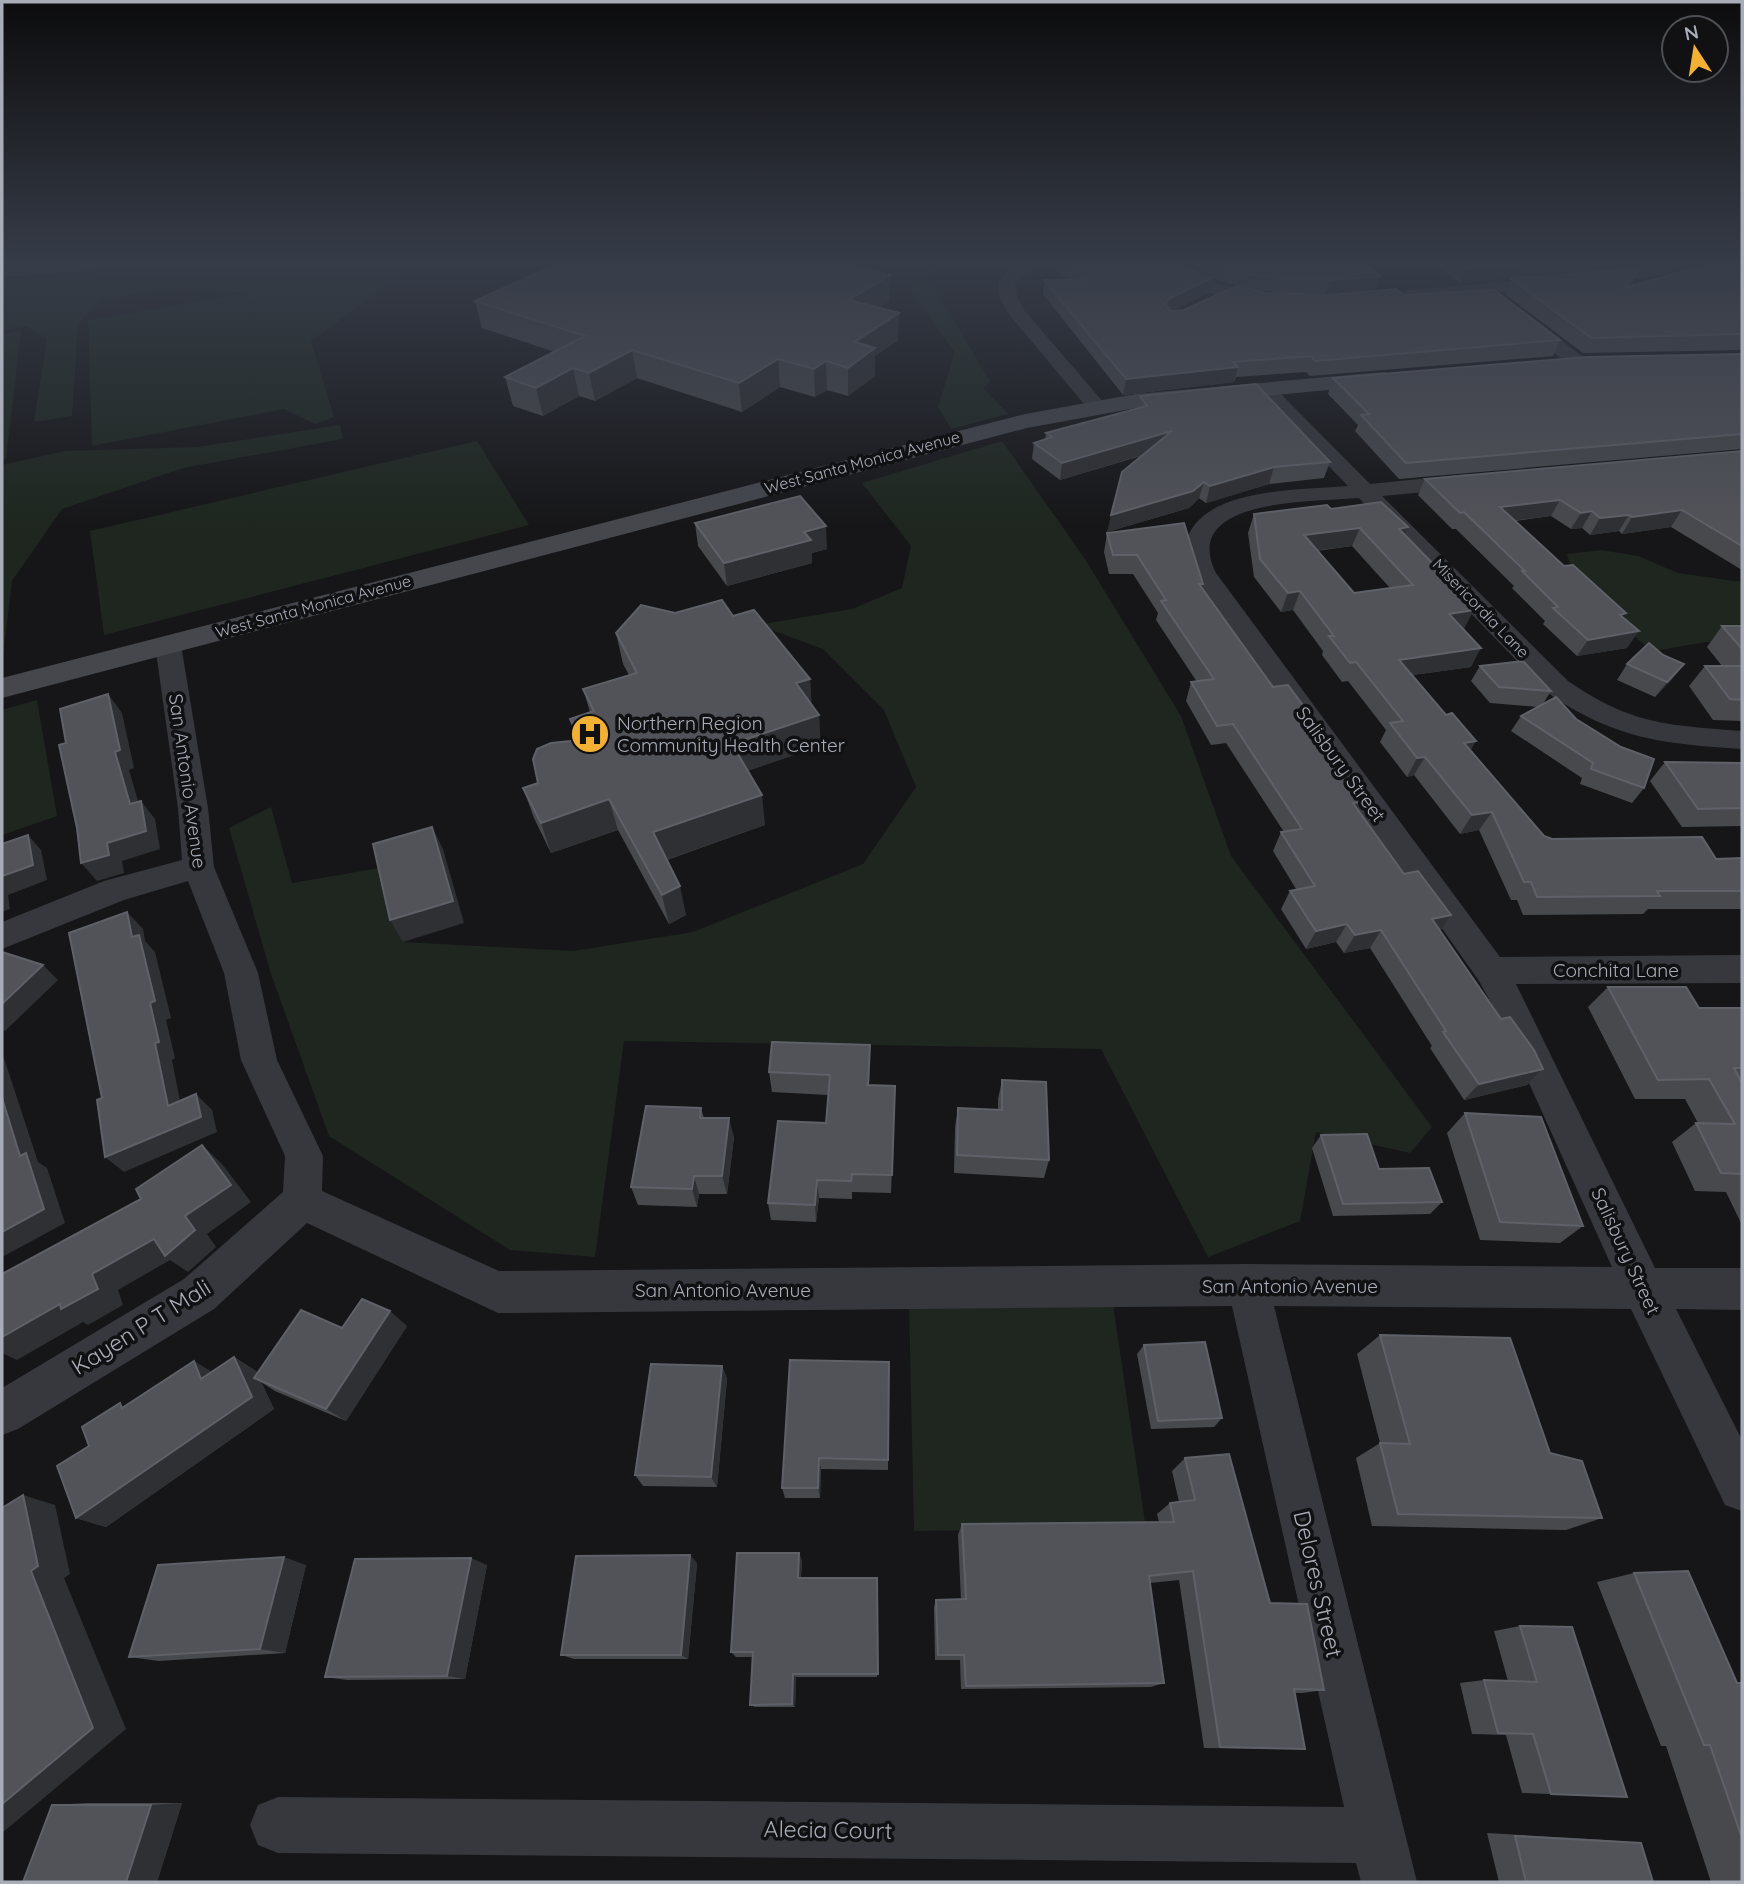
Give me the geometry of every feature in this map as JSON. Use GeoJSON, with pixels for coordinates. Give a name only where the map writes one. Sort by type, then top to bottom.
{"type":"FeatureCollection","features":[{"type":"Feature","properties":{"kind":"main road"},"geometry":{"type":"LineString","coordinates":[[1541,366],[1607,361]]}},
{"type":"Feature","properties":{"kind":"main road","name":"West Santa Monica Avenue"},"geometry":{"type":"LineString","coordinates":[[2,688],[942,441],[1097,407],[1403,377]]}},
{"type":"Feature","properties":{"kind":"street"},"geometry":{"type":"LineString","coordinates":[[1048,350],[1097,407]]}},
{"type":"Feature","properties":{"kind":"street"},"geometry":{"type":"LineString","coordinates":[[1562,350],[1579,363]]}},
{"type":"Feature","properties":{"kind":"street","name":"Misericordia Lane"},"geometry":{"type":"LineString","coordinates":[[1265,389],[1558,687],[1584,707],[1657,735],[1742,740]]}},
{"type":"Feature","properties":{"kind":"street","name":"Salisbury Street"},"geometry":{"type":"LineString","coordinates":[[1500,478],[1265,500],[1235,506],[1214,518],[1200,534],[1197,553],[1205,574],[1491,971],[1516,1016],[1643,1289],[1742,1488]]}},
{"type":"Feature","properties":{"kind":"street","name":"San Antonio Avenue"},"geometry":{"type":"LineString","coordinates":[[168,645],[193,808],[198,867],[241,973],[259,1060],[304,1156],[302,1201],[498,1292],[1248,1285],[1742,1289]]}},
{"type":"Feature","properties":{"kind":"street"},"geometry":{"type":"LineString","coordinates":[[2,936],[115,890],[198,867]]}},
{"type":"Feature","properties":{"kind":"street","name":"Conchita Lane"},"geometry":{"type":"LineString","coordinates":[[1491,971],[1742,970]]}},
{"type":"Feature","properties":{"kind":"street","name":"Kayen P T Mali"},"geometry":{"type":"LineString","coordinates":[[2,1413],[199,1294],[302,1201]]}},
{"type":"Feature","properties":{"kind":"street","name":"Delores Street"},"geometry":{"type":"LineString","coordinates":[[1248,1285],[1383,1858]]}},
{"type":"Feature","properties":{"kind":"street","name":"Alecia Court"},"geometry":{"type":"LineString","coordinates":[[278,1825],[1383,1858]]}},
{"type":"Feature","properties":{"kind":"shaded area"},"geometry":{"type":"Polygon","coordinates":[[[2,350],[19,350],[6,459],[2,460],[2,350]]]}},
{"type":"Feature","properties":{"kind":"shaded area"},"geometry":{"type":"Polygon","coordinates":[[[45,350],[76,350],[72,416],[34,422],[45,350]]]}},
{"type":"Feature","properties":{"kind":"shaded area"},"geometry":{"type":"Polygon","coordinates":[[[89,350],[314,350],[334,417],[315,424],[284,409],[92,446],[89,350]]]}},
{"type":"Feature","properties":{"kind":"shaded area"},"geometry":{"type":"Polygon","coordinates":[[[953,350],[971,350],[990,382],[983,388],[1008,414],[951,429],[938,407],[953,350]]]}},
{"type":"Feature","properties":{"kind":"shaded area"},"geometry":{"type":"Polygon","coordinates":[[[340,425],[343,439],[183,468],[62,509],[12,581],[2,664],[2,465],[65,451],[197,447],[340,425]]]}},
{"type":"Feature","properties":{"kind":"shaded area"},"geometry":{"type":"Polygon","coordinates":[[[477,441],[529,525],[104,635],[90,531],[477,441]]]}},
{"type":"Feature","properties":{"kind":"shaded area"},"geometry":{"type":"Polygon","coordinates":[[[1002,441],[1085,559],[1181,716],[1231,856],[1432,1127],[1410,1153],[1316,1132],[1300,1221],[1208,1257],[1101,1049],[624,1041],[595,1257],[510,1250],[329,1136],[271,974],[229,828],[271,807],[292,883],[385,867],[403,942],[573,951],[693,932],[863,864],[916,787],[884,710],[823,649],[758,625],[852,609],[902,588],[911,546],[862,483],[1002,441]]]}},
{"type":"Feature","properties":{"kind":"shaded area"},"geometry":{"type":"Polygon","coordinates":[[[1601,550],[1638,556],[1678,573],[1742,582],[1742,643],[1705,642],[1655,651],[1638,640],[1628,626],[1575,582],[1567,554],[1601,550]]]}},
{"type":"Feature","properties":{"kind":"shaded area"},"geometry":{"type":"Polygon","coordinates":[[[37,700],[57,816],[2,835],[2,710],[37,700]]]}},
{"type":"Feature","properties":{"kind":"shaded area"},"geometry":{"type":"Polygon","coordinates":[[[909,1304],[1113,1304],[1146,1529],[914,1531],[909,1304]]]}},
{"type":"Feature","properties":{"kind":"building"},"geometry":{"type":"Polygon","coordinates":[[[558,350],[872,350],[848,368],[826,361],[814,369],[778,359],[739,383],[632,350],[589,373],[573,368],[536,388],[505,377],[558,350]]]}},
{"type":"Feature","properties":{"kind":"building"},"geometry":{"type":"Polygon","coordinates":[[[1102,350],[1444,350],[1315,361],[1311,356],[1233,362],[1238,367],[1126,379],[1102,350]]]}},
{"type":"Feature","properties":{"kind":"building"},"geometry":{"type":"Polygon","coordinates":[[[1742,354],[1742,434],[1406,463],[1361,415],[1369,414],[1333,378],[1587,357],[1742,354]]]}},
{"type":"Feature","properties":{"kind":"building"},"geometry":{"type":"Polygon","coordinates":[[[1256,384],[1330,462],[1274,467],[1210,486],[1204,482],[1193,491],[1111,515],[1122,472],[1172,431],[1062,463],[1034,443],[1052,437],[1046,433],[1147,406],[1140,396],[1256,384]]]}},
{"type":"Feature","properties":{"kind":"building"},"geometry":{"type":"Polygon","coordinates":[[[1742,451],[1742,546],[1682,510],[1632,517],[1600,518],[1592,511],[1581,513],[1560,500],[1500,507],[1564,566],[1573,565],[1626,613],[1620,615],[1639,631],[1588,640],[1553,608],[1558,607],[1522,571],[1525,571],[1464,512],[1460,513],[1425,479],[1742,451]]]}},
{"type":"Feature","properties":{"kind":"building"},"geometry":{"type":"Polygon","coordinates":[[[800,496],[826,526],[804,532],[811,540],[724,563],[695,523],[800,496]]]}},
{"type":"Feature","properties":{"kind":"building"},"geometry":{"type":"Polygon","coordinates":[[[1381,502],[1408,527],[1399,529],[1474,610],[1449,614],[1481,648],[1399,660],[1446,715],[1452,713],[1476,741],[1464,743],[1544,836],[1552,839],[1702,837],[1716,859],[1742,858],[1742,891],[1657,891],[1660,896],[1537,897],[1531,882],[1524,882],[1492,812],[1472,815],[1425,757],[1417,758],[1390,723],[1403,721],[1356,662],[1350,663],[1329,636],[1334,636],[1300,591],[1288,593],[1260,559],[1254,514],[1327,505],[1331,509],[1381,502]],[[1360,528],[1304,535],[1354,593],[1413,585],[1360,528]]]}},
{"type":"Feature","properties":{"kind":"building"},"geometry":{"type":"Polygon","coordinates":[[[1184,523],[1203,584],[1199,584],[1273,687],[1288,685],[1310,715],[1297,716],[1361,802],[1353,803],[1404,874],[1418,871],[1451,915],[1432,919],[1501,1019],[1510,1017],[1534,1050],[1543,1069],[1479,1084],[1443,1032],[1446,1031],[1381,930],[1355,935],[1347,924],[1316,931],[1290,891],[1315,886],[1281,832],[1302,829],[1233,724],[1217,726],[1191,682],[1214,679],[1161,601],[1166,600],[1137,555],[1113,555],[1107,533],[1184,523]]]}},
{"type":"Feature","properties":{"kind":"building"},"geometry":{"type":"Polygon","coordinates":[[[722,600],[733,616],[754,610],[810,679],[796,683],[819,715],[732,744],[762,795],[653,832],[680,886],[662,895],[609,799],[541,823],[523,788],[538,783],[533,759],[537,749],[551,743],[581,740],[570,719],[594,711],[583,689],[637,673],[616,633],[641,605],[675,613],[722,600]]]}},
{"type":"Feature","properties":{"kind":"building"},"geometry":{"type":"Polygon","coordinates":[[[1722,626],[1742,626],[1742,649],[1722,626]]]}},
{"type":"Feature","properties":{"kind":"building"},"geometry":{"type":"Polygon","coordinates":[[[1649,643],[1663,655],[1684,664],[1667,682],[1627,664],[1649,643]]]}},
{"type":"Feature","properties":{"kind":"building"},"geometry":{"type":"Polygon","coordinates":[[[1523,661],[1551,691],[1499,687],[1480,666],[1523,661]]]}},
{"type":"Feature","properties":{"kind":"building"},"geometry":{"type":"Polygon","coordinates":[[[1705,666],[1742,666],[1742,700],[1730,699],[1705,666]]]}},
{"type":"Feature","properties":{"kind":"building"},"geometry":{"type":"Polygon","coordinates":[[[108,694],[120,750],[115,752],[130,804],[141,801],[146,831],[107,843],[109,855],[81,863],[77,828],[59,745],[66,743],[60,709],[108,694]]]}},
{"type":"Feature","properties":{"kind":"building"},"geometry":{"type":"Polygon","coordinates":[[[1556,697],[1576,719],[1621,747],[1654,759],[1644,788],[1591,769],[1593,763],[1521,716],[1556,697]]]}},
{"type":"Feature","properties":{"kind":"building"},"geometry":{"type":"Polygon","coordinates":[[[1665,762],[1742,763],[1742,808],[1698,809],[1665,762]]]}},
{"type":"Feature","properties":{"kind":"building"},"geometry":{"type":"Polygon","coordinates":[[[432,827],[453,901],[390,920],[373,844],[432,827]]]}},
{"type":"Feature","properties":{"kind":"building"},"geometry":{"type":"Polygon","coordinates":[[[28,835],[33,865],[2,876],[2,844],[28,835]]]}},
{"type":"Feature","properties":{"kind":"building"},"geometry":{"type":"Polygon","coordinates":[[[127,912],[132,937],[139,935],[155,1001],[150,1003],[159,1042],[155,1043],[168,1106],[196,1094],[201,1117],[105,1157],[97,1100],[102,1098],[69,933],[127,912]]]}},
{"type":"Feature","properties":{"kind":"building"},"geometry":{"type":"Polygon","coordinates":[[[2,952],[43,965],[2,1004],[2,952]]]}},
{"type":"Feature","properties":{"kind":"building"},"geometry":{"type":"Polygon","coordinates":[[[1608,987],[1686,987],[1699,1008],[1742,1008],[1742,1068],[1734,1068],[1742,1083],[1742,1174],[1721,1173],[1696,1123],[1735,1124],[1709,1079],[1658,1080],[1608,987]]]}},
{"type":"Feature","properties":{"kind":"building"},"geometry":{"type":"Polygon","coordinates":[[[772,1042],[870,1045],[868,1085],[895,1086],[892,1175],[852,1174],[851,1181],[817,1180],[815,1205],[768,1203],[778,1121],[826,1123],[830,1075],[769,1072],[772,1042]]]}},
{"type":"Feature","properties":{"kind":"building"},"geometry":{"type":"Polygon","coordinates":[[[1002,1080],[1046,1082],[1049,1160],[957,1155],[958,1108],[1002,1110],[1002,1080]]]}},
{"type":"Feature","properties":{"kind":"building"},"geometry":{"type":"Polygon","coordinates":[[[2,1098],[20,1156],[26,1153],[44,1209],[2,1232],[2,1098]]]}},
{"type":"Feature","properties":{"kind":"building"},"geometry":{"type":"Polygon","coordinates":[[[646,1106],[701,1108],[700,1118],[729,1118],[722,1176],[694,1176],[692,1189],[631,1187],[646,1106]]]}},
{"type":"Feature","properties":{"kind":"building"},"geometry":{"type":"Polygon","coordinates":[[[1465,1113],[1541,1117],[1583,1226],[1500,1222],[1465,1113]]]}},
{"type":"Feature","properties":{"kind":"building"},"geometry":{"type":"Polygon","coordinates":[[[1367,1134],[1379,1169],[1429,1168],[1442,1202],[1343,1204],[1321,1135],[1367,1134]]]}},
{"type":"Feature","properties":{"kind":"building"},"geometry":{"type":"Polygon","coordinates":[[[202,1145],[231,1185],[185,1216],[195,1230],[165,1256],[154,1239],[92,1274],[98,1289],[61,1309],[60,1304],[2,1337],[2,1274],[141,1199],[136,1189],[202,1145]]]}},
{"type":"Feature","properties":{"kind":"building"},"geometry":{"type":"Polygon","coordinates":[[[362,1299],[390,1311],[326,1409],[254,1378],[301,1310],[342,1328],[362,1299]]]}},
{"type":"Feature","properties":{"kind":"building"},"geometry":{"type":"Polygon","coordinates":[[[1380,1335],[1510,1338],[1550,1453],[1582,1461],[1602,1518],[1398,1514],[1380,1443],[1410,1444],[1380,1335]]]}},
{"type":"Feature","properties":{"kind":"building"},"geometry":{"type":"Polygon","coordinates":[[[1205,1342],[1222,1418],[1158,1421],[1144,1345],[1205,1342]]]}},
{"type":"Feature","properties":{"kind":"building"},"geometry":{"type":"Polygon","coordinates":[[[234,1357],[252,1397],[76,1518],[57,1466],[89,1446],[82,1427],[120,1403],[122,1408],[194,1361],[201,1379],[234,1357]]]}},
{"type":"Feature","properties":{"kind":"building"},"geometry":{"type":"Polygon","coordinates":[[[790,1360],[889,1362],[888,1460],[819,1458],[818,1488],[782,1488],[790,1360]]]}},
{"type":"Feature","properties":{"kind":"building"},"geometry":{"type":"Polygon","coordinates":[[[651,1364],[722,1366],[711,1477],[635,1475],[651,1364]]]}},
{"type":"Feature","properties":{"kind":"building"},"geometry":{"type":"Polygon","coordinates":[[[1229,1454],[1270,1603],[1307,1604],[1324,1690],[1294,1689],[1305,1749],[1220,1747],[1193,1571],[1149,1576],[1164,1683],[966,1686],[964,1655],[938,1655],[936,1600],[966,1599],[962,1524],[1174,1522],[1170,1503],[1195,1500],[1185,1458],[1229,1454]]]}},
{"type":"Feature","properties":{"kind":"building"},"geometry":{"type":"Polygon","coordinates":[[[23,1495],[38,1566],[31,1571],[93,1728],[2,1804],[2,1508],[23,1495]]]}},
{"type":"Feature","properties":{"kind":"building"},"geometry":{"type":"Polygon","coordinates":[[[737,1553],[799,1553],[798,1578],[877,1578],[878,1674],[793,1674],[792,1704],[750,1705],[753,1652],[731,1652],[737,1553]]]}},
{"type":"Feature","properties":{"kind":"building"},"geometry":{"type":"Polygon","coordinates":[[[690,1555],[681,1655],[561,1655],[576,1556],[690,1555]]]}},
{"type":"Feature","properties":{"kind":"building"},"geometry":{"type":"Polygon","coordinates":[[[284,1557],[260,1649],[129,1657],[158,1565],[284,1557]]]}},
{"type":"Feature","properties":{"kind":"building"},"geometry":{"type":"Polygon","coordinates":[[[471,1558],[447,1676],[325,1677],[355,1559],[471,1558]]]}},
{"type":"Feature","properties":{"kind":"building"},"geometry":{"type":"Polygon","coordinates":[[[1688,1571],[1737,1683],[1742,1683],[1742,1838],[1710,1745],[1704,1745],[1634,1573],[1688,1571]]]}},
{"type":"Feature","properties":{"kind":"building"},"geometry":{"type":"Polygon","coordinates":[[[1520,1626],[1572,1627],[1627,1797],[1551,1794],[1533,1734],[1498,1733],[1484,1680],[1537,1682],[1520,1626]]]}},
{"type":"Feature","properties":{"kind":"building"},"geometry":{"type":"Polygon","coordinates":[[[52,1805],[151,1805],[126,1882],[23,1882],[52,1805]]]}},
{"type":"Feature","properties":{"kind":"building"},"geometry":{"type":"Polygon","coordinates":[[[1515,1836],[1641,1843],[1653,1882],[1526,1882],[1515,1836]]]}},
{"type":"Feature","properties":{"kind":"place","name":"Northern Region Community Health Center"},"geometry":{"type":"Point","coordinates":[590,734]}}]}
